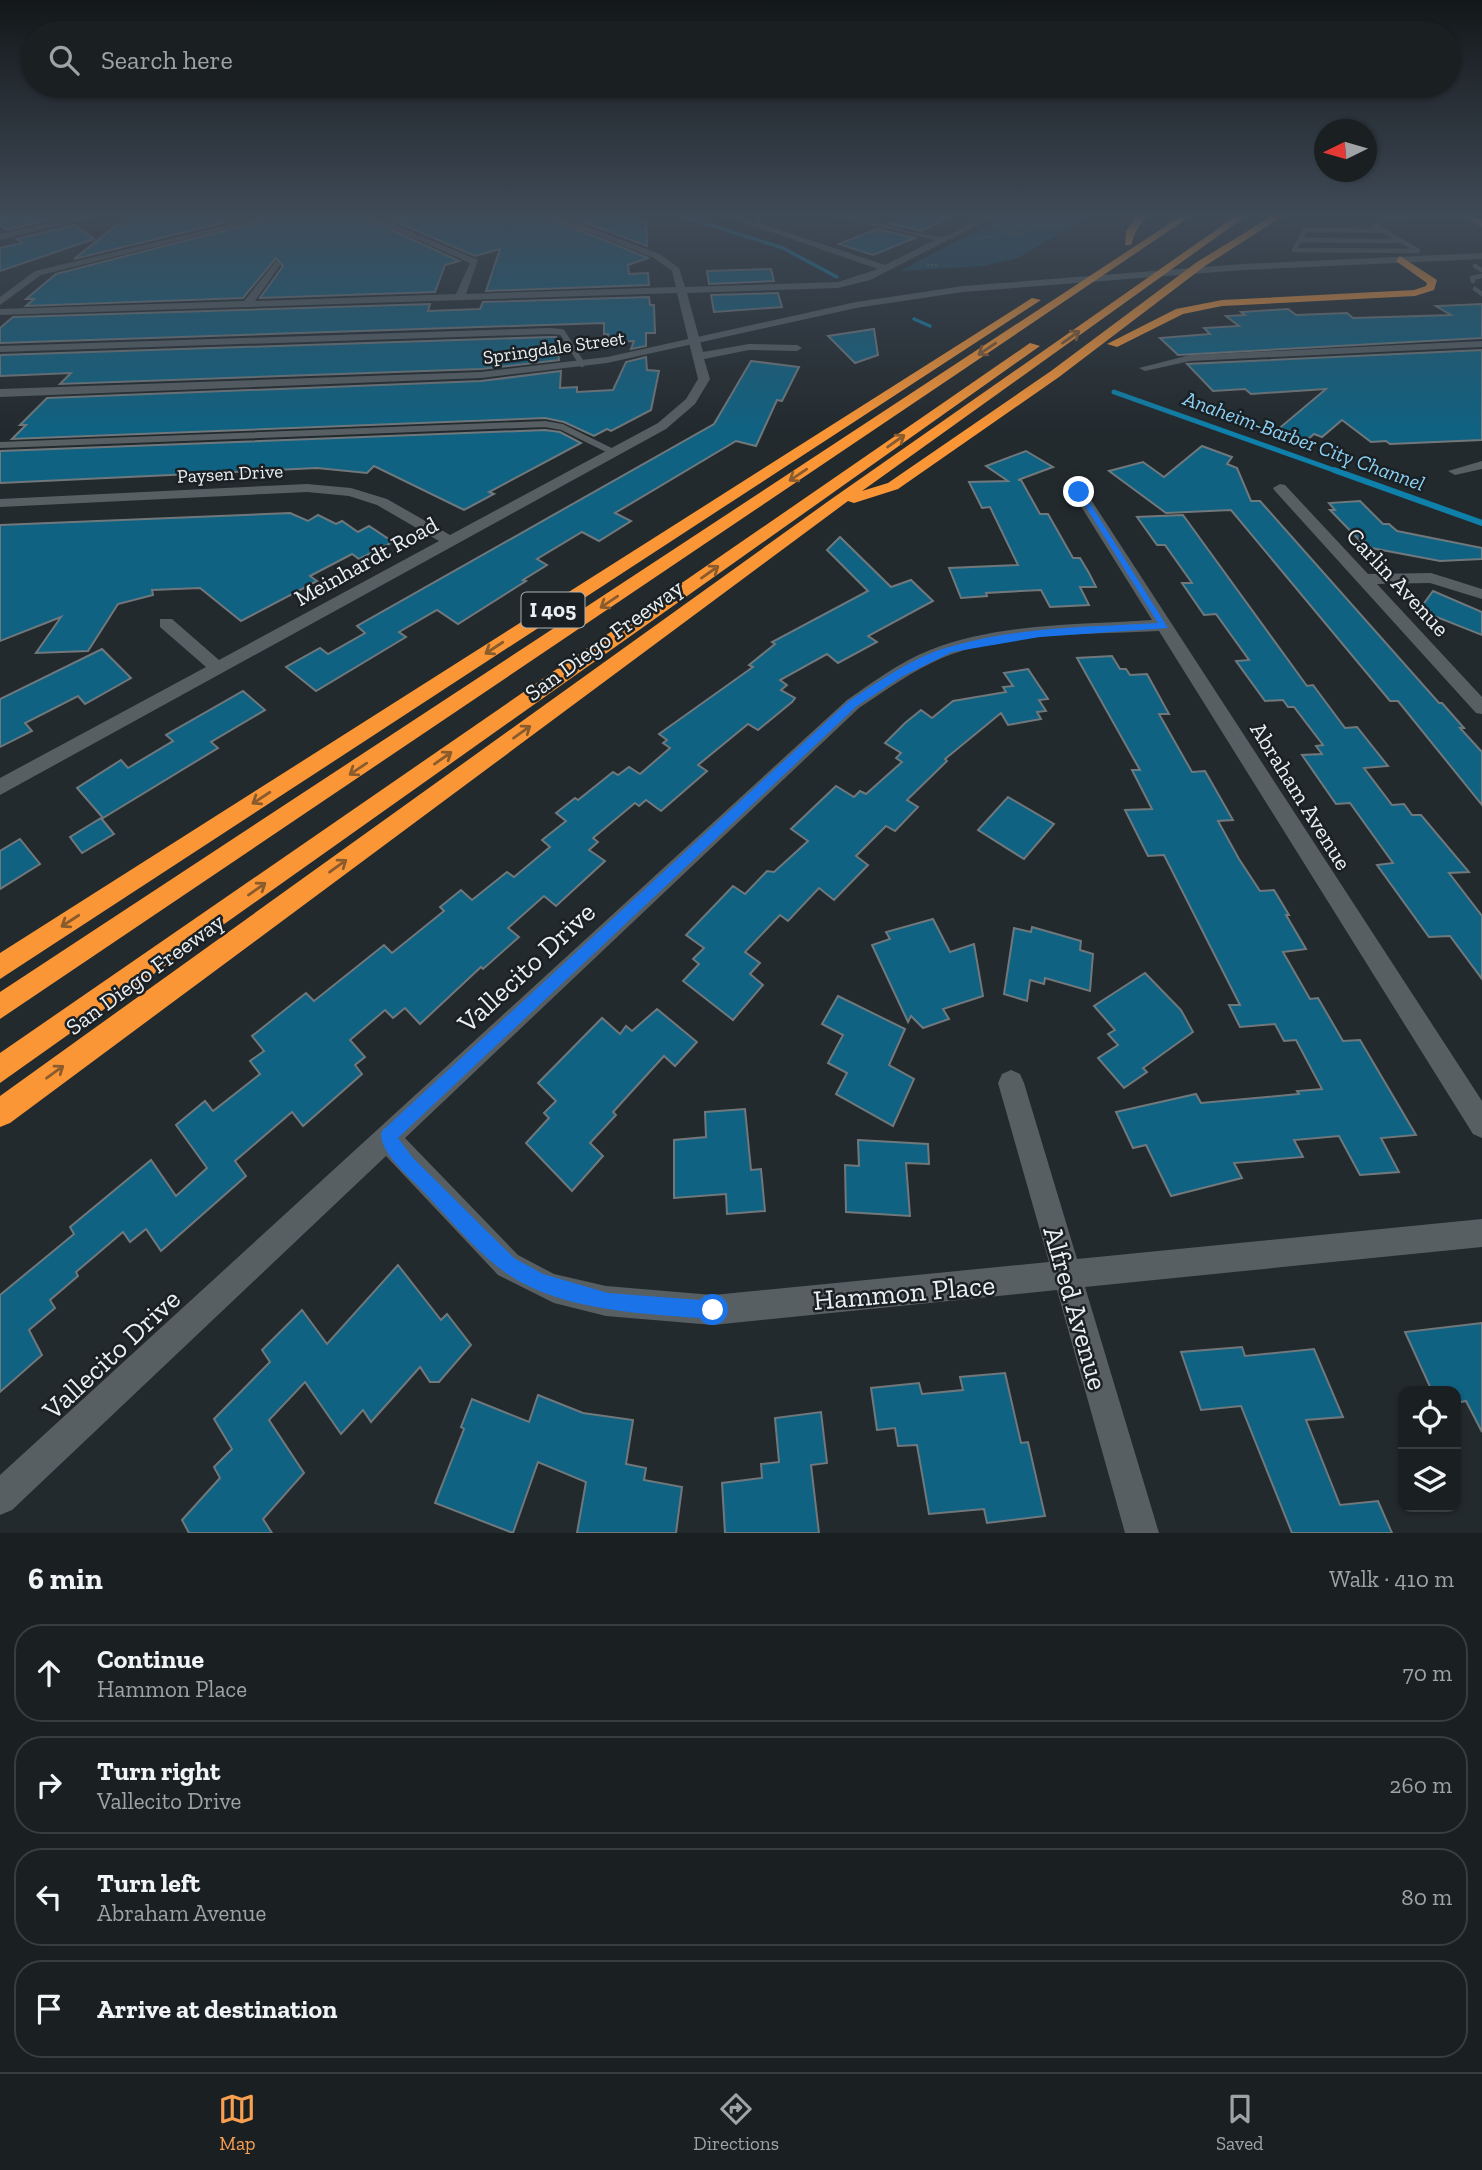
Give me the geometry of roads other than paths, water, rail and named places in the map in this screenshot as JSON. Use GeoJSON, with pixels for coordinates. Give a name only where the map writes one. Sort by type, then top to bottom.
{"type":"FeatureCollection","features":[{"type":"Feature","properties":{"kind":"highway","name":"I 405"},"geometry":{"type":"LineString","coordinates":[[0,967],[952,351],[1055,288]]}},
{"type":"Feature","properties":{"kind":"highway"},"geometry":{"type":"LineString","coordinates":[[0,1007],[1080,288]]}},
{"type":"Feature","properties":{"kind":"highway"},"geometry":{"type":"LineString","coordinates":[[0,1069],[1118,288]]}},
{"type":"Feature","properties":{"kind":"highway","name":"San Diego Freeway"},"geometry":{"type":"LineString","coordinates":[[0,1112],[835,503],[1140,288]]}},
{"type":"Feature","properties":{"kind":"highway"},"geometry":{"type":"LineString","coordinates":[[835,503],[893,486],[1055,374],[1170,288]]}},
{"type":"Feature","properties":{"kind":"highway"},"geometry":{"type":"LineString","coordinates":[[1055,374],[1153,322],[1194,307],[1251,300],[1415,293],[1430,288]]}},
{"type":"Feature","properties":{"kind":"street"},"geometry":{"type":"LineString","coordinates":[[0,302],[19,288]]}},
{"type":"Feature","properties":{"kind":"street"},"geometry":{"type":"LineString","coordinates":[[248,303],[259,288]]}},
{"type":"Feature","properties":{"kind":"street"},"geometry":{"type":"LineString","coordinates":[[458,298],[463,288]]}},
{"type":"Feature","properties":{"kind":"street"},"geometry":{"type":"LineString","coordinates":[[0,312],[759,288]]}},
{"type":"Feature","properties":{"kind":"street","name":"Springdale Street"},"geometry":{"type":"LineString","coordinates":[[0,393],[481,375],[582,364],[856,305],[989,288]]}},
{"type":"Feature","properties":{"kind":"street"},"geometry":{"type":"LineString","coordinates":[[683,290],[692,341],[700,356],[749,347],[797,348]]}},
{"type":"Feature","properties":{"kind":"street"},"geometry":{"type":"LineString","coordinates":[[1145,368],[1165,361],[1190,358],[1482,344]]}},
{"type":"Feature","properties":{"kind":"street","name":"Meinhardt Road"},"geometry":{"type":"LineString","coordinates":[[0,787],[662,426],[691,401],[704,379],[700,356]]}},
{"type":"Feature","properties":{"kind":"street"},"geometry":{"type":"LineString","coordinates":[[1455,471],[1482,465]]}},
{"type":"Feature","properties":{"kind":"street","name":"Paysen Drive"},"geometry":{"type":"LineString","coordinates":[[0,503],[307,488],[351,492],[382,502],[450,541]]}},
{"type":"Feature","properties":{"kind":"street","name":"Carlin Avenue"},"geometry":{"type":"LineString","coordinates":[[1280,488],[1482,708]]}},
{"type":"Feature","properties":{"kind":"street","name":"Abraham Avenue"},"geometry":{"type":"LineString","coordinates":[[1079,492],[1482,1125]]}},
{"type":"Feature","properties":{"kind":"street"},"geometry":{"type":"LineString","coordinates":[[1364,579],[1431,578],[1482,594]]}},
{"type":"Feature","properties":{"kind":"street"},"geometry":{"type":"LineString","coordinates":[[166,624],[218,668]]}},
{"type":"Feature","properties":{"kind":"street","name":"Vallecito Drive"},"geometry":{"type":"LineString","coordinates":[[0,1498],[853,704],[899,674],[950,650],[1040,634],[1165,625]]}},
{"type":"Feature","properties":{"kind":"street","name":"Alfred Avenue"},"geometry":{"type":"LineString","coordinates":[[1011,1083],[1142,1533]]}},
{"type":"Feature","properties":{"kind":"street","name":"Hammon Place"},"geometry":{"type":"LineString","coordinates":[[388,1137],[407,1164],[508,1265],[540,1282],[608,1302],[713,1310],[1067,1277],[1482,1233]]}},
{"type":"Feature","properties":{"kind":"lane"},"geometry":{"type":"LineString","coordinates":[[1475,289],[1482,294]]}},
{"type":"Feature","properties":{"kind":"lane"},"geometry":{"type":"LineString","coordinates":[[0,349],[550,331],[562,332],[582,364]]}},
{"type":"Feature","properties":{"kind":"lane"},"geometry":{"type":"LineString","coordinates":[[0,445],[545,424],[562,427],[613,452]]}},
{"type":"Feature","properties":{"kind":"waterway"},"geometry":{"type":"LineString","coordinates":[[914,319],[930,326]]}},
{"type":"Feature","properties":{"kind":"waterway","name":"Anaheim-Barber City Channel"},"geometry":{"type":"LineString","coordinates":[[1114,392],[1339,472]]}},
{"type":"Feature","properties":{"kind":"waterway","name":"Anaheim-Barber City Channel"},"geometry":{"type":"LineString","coordinates":[[1334,470],[1482,523]]}}]}
